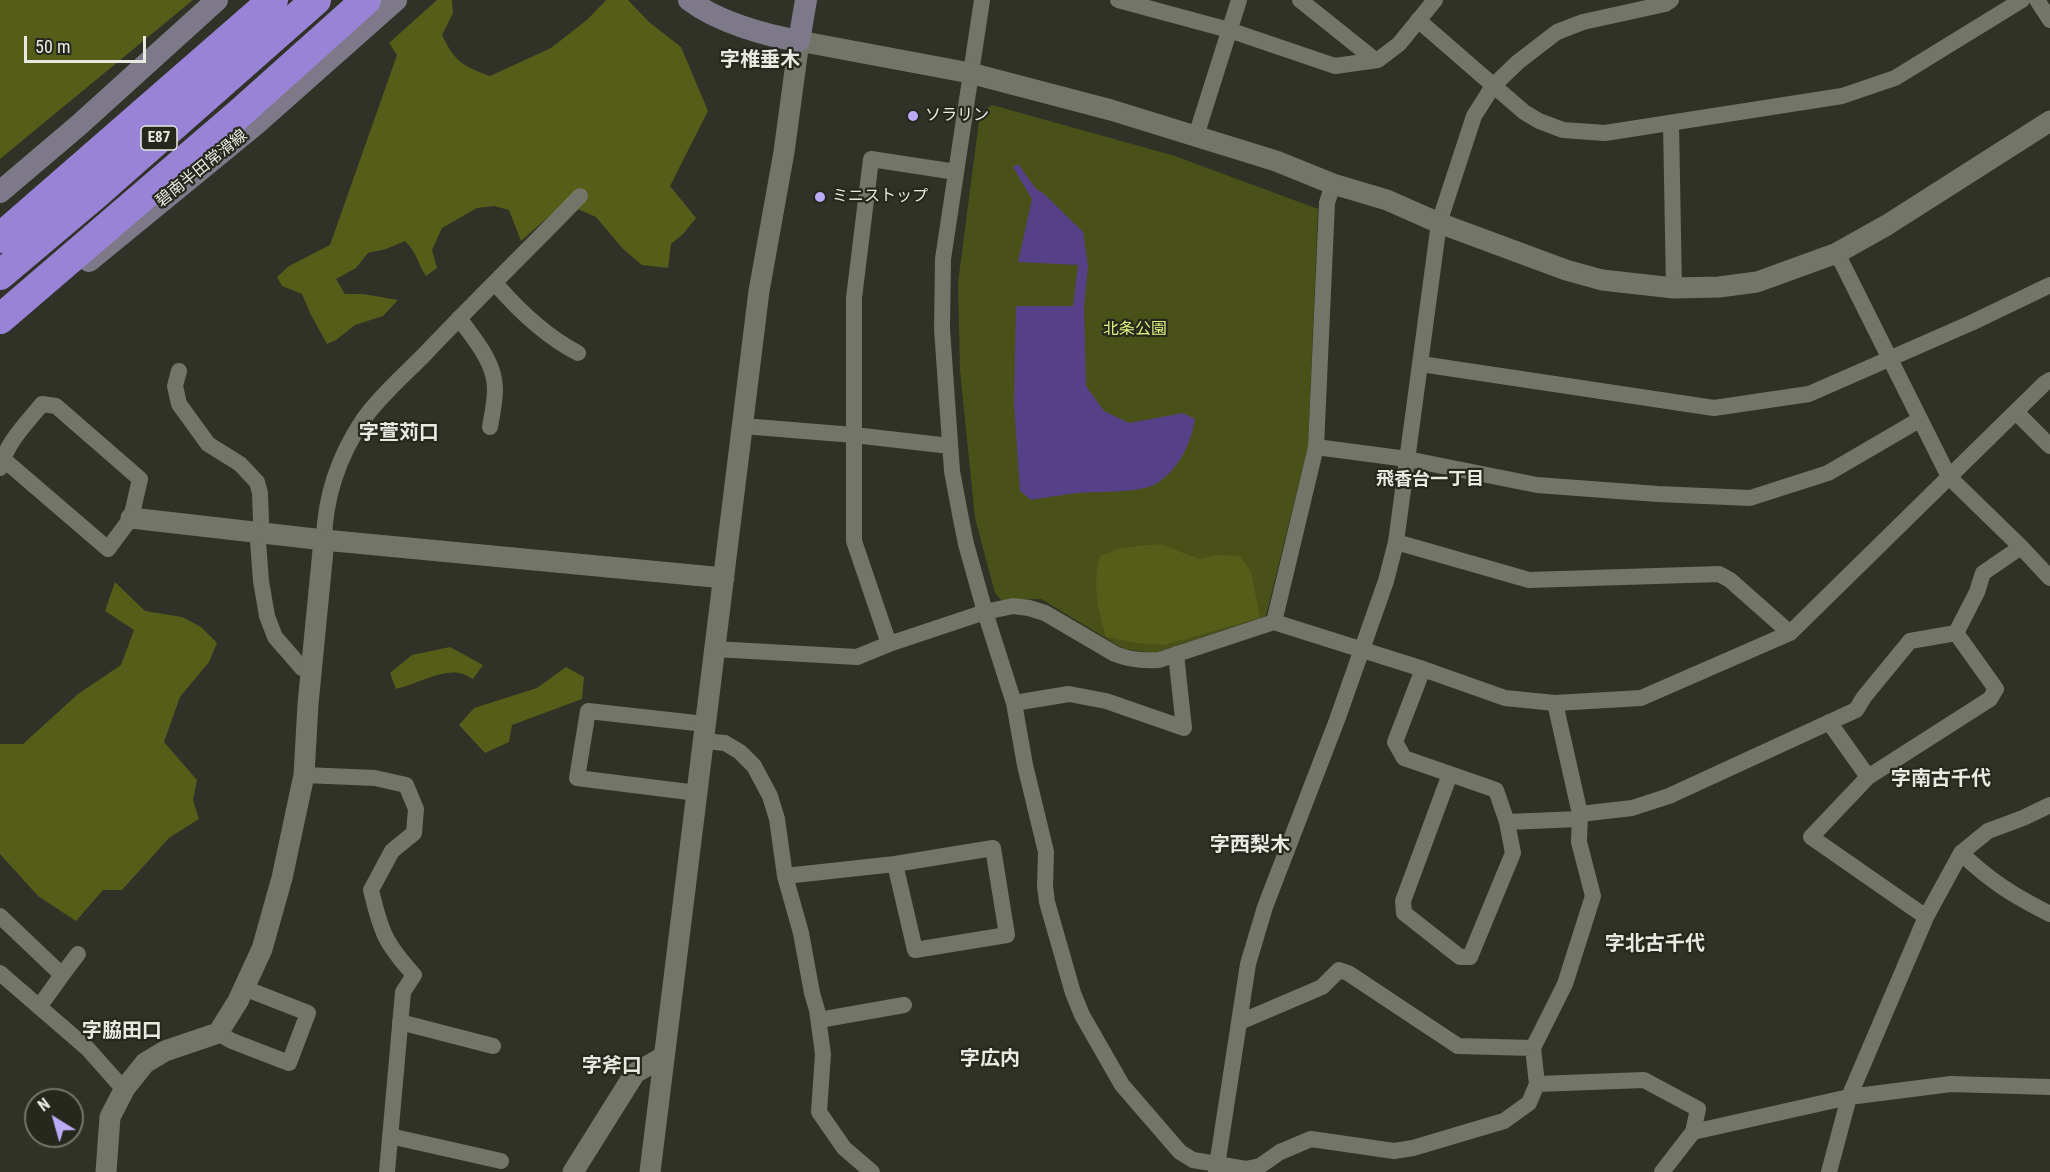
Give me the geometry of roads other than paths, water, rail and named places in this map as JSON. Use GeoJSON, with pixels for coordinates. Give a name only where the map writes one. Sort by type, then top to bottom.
{"type":"FeatureCollection","features":[{"type":"Feature","properties":{"kind":"highway","name":"E87"},"geometry":{"type":"LineString","coordinates":[[0,238],[273,0]]}},
{"type":"Feature","properties":{"kind":"highway","name":"E87"},"geometry":{"type":"LineString","coordinates":[[0,274],[96,194],[316,0]]}},
{"type":"Feature","properties":{"kind":"highway"},"geometry":{"type":"LineString","coordinates":[[0,319],[232,120],[366,0]]}},
{"type":"Feature","properties":{"kind":"main road"},"geometry":{"type":"LineString","coordinates":[[0,192],[79,125],[217,0]]}},
{"type":"Feature","properties":{"kind":"main road","name":"碧南半田常滑線"},"geometry":{"type":"LineString","coordinates":[[0,329],[97,255],[255,125],[396,0]]}},
{"type":"Feature","properties":{"kind":"main road"},"geometry":{"type":"LineString","coordinates":[[688,0],[699,8],[764,35],[800,41],[806,0]]}},
{"type":"Feature","properties":{"kind":"street"},"geometry":{"type":"LineString","coordinates":[[982,0],[943,259],[941,306],[952,471],[966,544],[1014,703],[1024,765],[1046,852],[1047,902],[1073,993],[1082,1015],[1122,1085],[1180,1152],[1193,1160],[1216,1168],[1246,1169],[1260,1166],[1280,1152],[1311,1139],[1394,1151],[1413,1148],[1504,1121],[1529,1103],[1537,1084],[1533,1048],[1565,984],[1593,896],[1579,842],[1580,816],[1555,703]]}},
{"type":"Feature","properties":{"kind":"street"},"geometry":{"type":"LineString","coordinates":[[1118,0],[1229,30],[1335,66],[1375,60],[1399,44],[1435,0]]}},
{"type":"Feature","properties":{"kind":"street"},"geometry":{"type":"LineString","coordinates":[[1196,136],[1239,0]]}},
{"type":"Feature","properties":{"kind":"street"},"geometry":{"type":"LineString","coordinates":[[1300,0],[1375,60]]}},
{"type":"Feature","properties":{"kind":"street"},"geometry":{"type":"LineString","coordinates":[[1216,1168],[1248,964],[1265,907],[1337,720],[1386,580],[1396,542],[1439,223],[1474,116],[1493,86],[1531,50],[1557,32],[1582,22],[1665,4],[1671,0]]}},
{"type":"Feature","properties":{"kind":"street"},"geometry":{"type":"LineString","coordinates":[[1418,20],[1524,112],[1539,121],[1563,130],[1605,133],[1842,96],[1895,78],[2022,0]]}},
{"type":"Feature","properties":{"kind":"street"},"geometry":{"type":"LineString","coordinates":[[2037,0],[2050,20]]}},
{"type":"Feature","properties":{"kind":"street"},"geometry":{"type":"LineString","coordinates":[[650,1172],[759,291],[784,152],[800,41],[970,73],[1111,110],[1276,161],[1333,184],[1387,200],[1439,223],[1566,270],[1602,280],[1674,288],[1719,287],[1757,282],[1837,253],[1887,225],[2050,121]]}},
{"type":"Feature","properties":{"kind":"street"},"geometry":{"type":"LineString","coordinates":[[1671,124],[1674,288]]}},
{"type":"Feature","properties":{"kind":"street"},"geometry":{"type":"LineString","coordinates":[[889,644],[854,542],[854,298],[871,159],[956,172]]}},
{"type":"Feature","properties":{"kind":"street"},"geometry":{"type":"LineString","coordinates":[[1274,622],[1316,447],[1327,203],[1333,184]]}},
{"type":"Feature","properties":{"kind":"street"},"geometry":{"type":"LineString","coordinates":[[106,1172],[110,1117],[125,1088],[145,1063],[165,1051],[218,1032],[238,1001],[262,949],[279,888],[304,775],[311,670],[328,497],[337,469],[365,417],[580,196]]}},
{"type":"Feature","properties":{"kind":"street"},"geometry":{"type":"LineString","coordinates":[[1837,253],[1949,477],[2050,578]]}},
{"type":"Feature","properties":{"kind":"street"},"geometry":{"type":"LineString","coordinates":[[495,283],[517,307],[550,336],[578,353]]}},
{"type":"Feature","properties":{"kind":"street"},"geometry":{"type":"LineString","coordinates":[[1421,364],[1714,408],[1809,394],[2050,285]]}},
{"type":"Feature","properties":{"kind":"street"},"geometry":{"type":"LineString","coordinates":[[459,318],[486,357],[490,367],[495,387],[490,427]]}},
{"type":"Feature","properties":{"kind":"street"},"geometry":{"type":"LineString","coordinates":[[179,371],[175,386],[179,404],[208,444],[240,464],[256,482],[260,493],[261,522],[258,541],[261,581],[267,616],[275,637],[302,668],[311,670]]}},
{"type":"Feature","properties":{"kind":"street"},"geometry":{"type":"LineString","coordinates":[[715,649],[857,657],[985,612],[1013,606],[1045,613],[1124,658],[1144,661],[1159,660],[1274,622],[1424,669],[1505,698],[1555,703],[1641,698],[1687,680],[1790,633],[2045,382],[2050,380]]}},
{"type":"Feature","properties":{"kind":"street"},"geometry":{"type":"LineString","coordinates":[[42,405],[56,406],[140,479],[131,518],[108,549],[1,463],[9,444],[42,405]]}},
{"type":"Feature","properties":{"kind":"street"},"geometry":{"type":"LineString","coordinates":[[2016,412],[2050,446]]}},
{"type":"Feature","properties":{"kind":"street"},"geometry":{"type":"LineString","coordinates":[[1316,447],[1407,459],[1538,485],[1750,498],[1828,472],[1920,420]]}},
{"type":"Feature","properties":{"kind":"street"},"geometry":{"type":"LineString","coordinates":[[743,426],[854,435],[950,447]]}},
{"type":"Feature","properties":{"kind":"street"},"geometry":{"type":"LineString","coordinates":[[131,518],[324,540],[724,578]]}},
{"type":"Feature","properties":{"kind":"street"},"geometry":{"type":"LineString","coordinates":[[1396,542],[1529,580],[1719,574],[1730,580],[1790,633]]}},
{"type":"Feature","properties":{"kind":"street"},"geometry":{"type":"LineString","coordinates":[[1956,633],[1977,592],[1983,573],[2021,547]]}},
{"type":"Feature","properties":{"kind":"street"},"geometry":{"type":"LineString","coordinates":[[1507,822],[1580,816],[1632,808],[1669,796],[1856,710],[1910,641],[1956,633]]}},
{"type":"Feature","properties":{"kind":"street"},"geometry":{"type":"LineString","coordinates":[[1926,917],[1811,837],[1868,777],[1990,699],[1996,689],[1956,633]]}},
{"type":"Feature","properties":{"kind":"street"},"geometry":{"type":"LineString","coordinates":[[1014,703],[1069,694],[1106,701],[1184,728],[1176,654]]}},
{"type":"Feature","properties":{"kind":"street"},"geometry":{"type":"LineString","coordinates":[[1424,669],[1395,742],[1404,758],[1450,774],[1496,790],[1507,822],[1513,853],[1470,957],[1460,957],[1404,913],[1403,901],[1450,774]]}},
{"type":"Feature","properties":{"kind":"street"},"geometry":{"type":"LineString","coordinates":[[697,793],[577,778],[588,711],[704,732],[740,752],[754,766],[762,779],[777,819],[785,876],[801,933],[819,1020],[823,1054],[819,1112],[844,1148],[872,1172]]}},
{"type":"Feature","properties":{"kind":"street"},"geometry":{"type":"LineString","coordinates":[[1829,722],[1868,777]]}},
{"type":"Feature","properties":{"kind":"street"},"geometry":{"type":"LineString","coordinates":[[304,775],[375,778],[406,785],[416,809],[414,833],[392,851],[371,890],[380,927],[393,951],[414,975],[403,992],[387,1172]]}},
{"type":"Feature","properties":{"kind":"street"},"geometry":{"type":"LineString","coordinates":[[1829,1172],[1849,1097],[1926,917],[1961,853],[1988,831],[2050,805]]}},
{"type":"Feature","properties":{"kind":"street"},"geometry":{"type":"LineString","coordinates":[[785,876],[895,864],[993,848],[1007,935],[915,950],[895,864]]}},
{"type":"Feature","properties":{"kind":"street"},"geometry":{"type":"LineString","coordinates":[[1961,853],[1983,875],[2050,914]]}},
{"type":"Feature","properties":{"kind":"street"},"geometry":{"type":"LineString","coordinates":[[0,916],[62,975]]}},
{"type":"Feature","properties":{"kind":"street"},"geometry":{"type":"LineString","coordinates":[[39,1007],[78,954]]}},
{"type":"Feature","properties":{"kind":"street"},"geometry":{"type":"LineString","coordinates":[[1240,1022],[1322,987],[1339,970],[1348,973],[1458,1046],[1533,1048]]}},
{"type":"Feature","properties":{"kind":"street"},"geometry":{"type":"LineString","coordinates":[[0,974],[88,1049],[125,1088]]}},
{"type":"Feature","properties":{"kind":"street"},"geometry":{"type":"LineString","coordinates":[[218,1032],[232,1041],[289,1063],[308,1013],[244,988]]}},
{"type":"Feature","properties":{"kind":"street"},"geometry":{"type":"LineString","coordinates":[[819,1020],[903,1005]]}},
{"type":"Feature","properties":{"kind":"street"},"geometry":{"type":"LineString","coordinates":[[400,1022],[493,1046]]}},
{"type":"Feature","properties":{"kind":"street"},"geometry":{"type":"LineString","coordinates":[[573,1172],[635,1073],[663,1057]]}},
{"type":"Feature","properties":{"kind":"street"},"geometry":{"type":"LineString","coordinates":[[1537,1084],[1644,1080],[1698,1108],[1693,1132],[1662,1172]]}},
{"type":"Feature","properties":{"kind":"street"},"geometry":{"type":"LineString","coordinates":[[1693,1132],[1849,1097],[1951,1084],[2050,1088]]}},
{"type":"Feature","properties":{"kind":"street"},"geometry":{"type":"LineString","coordinates":[[390,1136],[501,1161]]}},
{"type":"Feature","properties":{"kind":"place","name":"ソラリン"},"geometry":{"type":"Point","coordinates":[913,116]}},
{"type":"Feature","properties":{"kind":"place","name":"ミニストップ"},"geometry":{"type":"Point","coordinates":[820,197]}},
{"type":"Feature","properties":{"kind":"district","name":"字椎垂木"},"geometry":{"type":"Point","coordinates":[760,61]}},
{"type":"Feature","properties":{"kind":"district","name":"字萱苅口"},"geometry":{"type":"Point","coordinates":[399,434]}},
{"type":"Feature","properties":{"kind":"district","name":"飛香台一丁目"},"geometry":{"type":"Point","coordinates":[1430,480]}},
{"type":"Feature","properties":{"kind":"district","name":"字南古千代"},"geometry":{"type":"Point","coordinates":[1941,780]}},
{"type":"Feature","properties":{"kind":"district","name":"字西梨木"},"geometry":{"type":"Point","coordinates":[1250,846]}},
{"type":"Feature","properties":{"kind":"district","name":"字北古千代"},"geometry":{"type":"Point","coordinates":[1655,945]}},
{"type":"Feature","properties":{"kind":"district","name":"字脇田口"},"geometry":{"type":"Point","coordinates":[122,1032]}},
{"type":"Feature","properties":{"kind":"district","name":"字広内"},"geometry":{"type":"Point","coordinates":[990,1060]}},
{"type":"Feature","properties":{"kind":"district","name":"字斧口"},"geometry":{"type":"Point","coordinates":[612,1067]}},
{"type":"Feature","properties":{"kind":"park label","name":"北条公園"},"geometry":{"type":"Point","coordinates":[1135,330]}}]}
